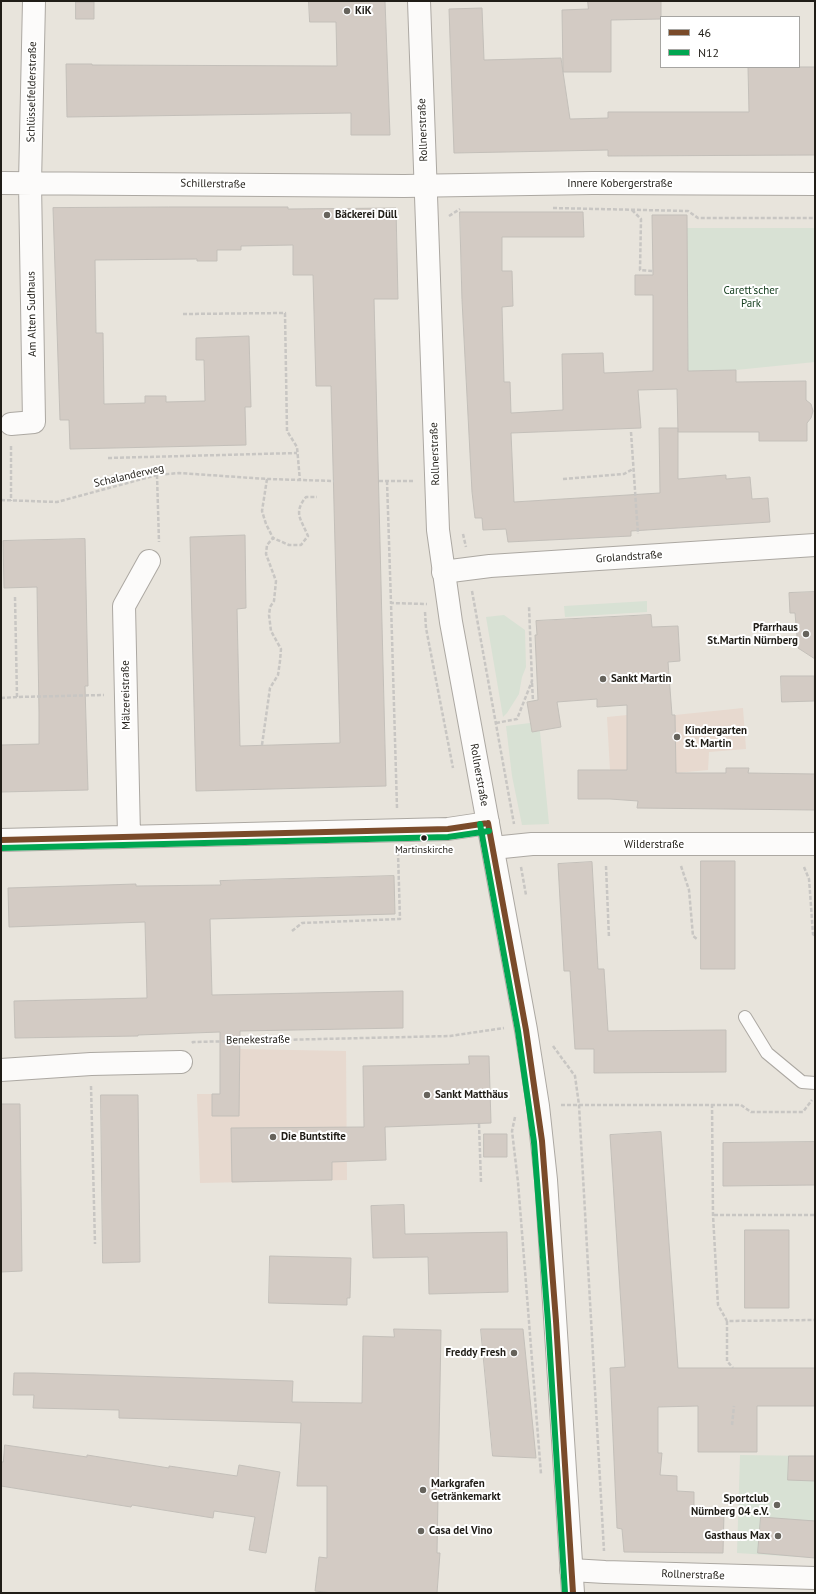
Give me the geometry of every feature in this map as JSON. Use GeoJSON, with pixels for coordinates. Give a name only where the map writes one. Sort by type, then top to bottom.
{"type":"FeatureCollection","features":[{"type":"Feature","properties":{"kind":"street","name":"Schlüsselfelderstraße"},"geometry":{"type":"LineString","coordinates":[[30,183],[34,1]]}},
{"type":"Feature","properties":{"kind":"street","name":"Rollnerstraße"},"geometry":{"type":"LineString","coordinates":[[419,1],[437,509],[443,572],[447,602],[526,1030],[538,1106],[546,1180],[573,1593]]}},
{"type":"Feature","properties":{"kind":"street","name":"Schillerstraße"},"geometry":{"type":"LineString","coordinates":[[1,183],[425,186]]}},
{"type":"Feature","properties":{"kind":"street","name":"Am Alten Sudhaus"},"geometry":{"type":"LineString","coordinates":[[11,424],[34,422],[30,183]]}},
{"type":"Feature","properties":{"kind":"street","name":"Innere Kobergerstraße"},"geometry":{"type":"LineString","coordinates":[[425,186],[593,183],[815,184]]}},
{"type":"Feature","properties":{"kind":"street","name":"Grolandstraße"},"geometry":{"type":"LineString","coordinates":[[443,572],[512,564],[815,545]]}},
{"type":"Feature","properties":{"kind":"street","name":"Mälzereistraße"},"geometry":{"type":"LineString","coordinates":[[130,836],[124,606],[149,561]]}},
{"type":"Feature","properties":{"kind":"street"},"geometry":{"type":"LineString","coordinates":[[1,840],[448,829],[488,823]]}},
{"type":"Feature","properties":{"kind":"street","name":"Wilderstraße"},"geometry":{"type":"LineString","coordinates":[[493,848],[532,844],[805,844]]}},
{"type":"Feature","properties":{"kind":"street"},"geometry":{"type":"LineString","coordinates":[[1,1070],[91,1064],[181,1062]]}},
{"type":"Feature","properties":{"kind":"street","name":"Rollnerstraße"},"geometry":{"type":"LineString","coordinates":[[571,1570],[815,1578]]}},
{"type":"Feature","properties":{"kind":"lane"},"geometry":{"type":"LineString","coordinates":[[745,1017],[766,1053],[802,1082],[815,1083]]}},
{"type":"Feature","properties":{"kind":"path"},"geometry":{"type":"LineString","coordinates":[[445,220],[461,208]]}},
{"type":"Feature","properties":{"kind":"path"},"geometry":{"type":"LineString","coordinates":[[545,208],[688,210],[698,218],[815,218]]}},
{"type":"Feature","properties":{"kind":"path"},"geometry":{"type":"LineString","coordinates":[[632,210],[641,219],[640,270],[653,271]]}},
{"type":"Feature","properties":{"kind":"path"},"geometry":{"type":"LineString","coordinates":[[183,314],[285,313],[287,430],[297,447],[300,481]]}},
{"type":"Feature","properties":{"kind":"path"},"geometry":{"type":"LineString","coordinates":[[11,424],[11,501]]}},
{"type":"Feature","properties":{"kind":"path"},"geometry":{"type":"LineString","coordinates":[[631,432],[638,535]]}},
{"type":"Feature","properties":{"kind":"path"},"geometry":{"type":"LineString","coordinates":[[108,458],[297,453]]}},
{"type":"Feature","properties":{"kind":"path"},"geometry":{"type":"LineString","coordinates":[[563,479],[624,474],[633,469]]}},
{"type":"Feature","properties":{"kind":"path","name":"Schalanderweg"},"geometry":{"type":"LineString","coordinates":[[1,500],[57,502],[157,476],[179,473],[300,481],[334,481]]}},
{"type":"Feature","properties":{"kind":"path"},"geometry":{"type":"LineString","coordinates":[[149,561],[159,546],[157,476]]}},
{"type":"Feature","properties":{"kind":"path"},"geometry":{"type":"LineString","coordinates":[[267,479],[262,511],[266,524],[273,538],[289,545],[301,545],[308,536],[300,519],[300,505],[306,497],[317,497]]}},
{"type":"Feature","properties":{"kind":"path"},"geometry":{"type":"LineString","coordinates":[[378,481],[420,481]]}},
{"type":"Feature","properties":{"kind":"path"},"geometry":{"type":"LineString","coordinates":[[387,481],[398,830]]}},
{"type":"Feature","properties":{"kind":"path"},"geometry":{"type":"LineString","coordinates":[[262,745],[270,688],[278,675],[281,649],[271,631],[269,615],[270,607],[274,601],[276,581],[266,554],[267,545],[273,538]]}},
{"type":"Feature","properties":{"kind":"path"},"geometry":{"type":"LineString","coordinates":[[15,597],[17,697]]}},
{"type":"Feature","properties":{"kind":"path"},"geometry":{"type":"LineString","coordinates":[[391,603],[425,605],[447,602]]}},
{"type":"Feature","properties":{"kind":"path"},"geometry":{"type":"LineString","coordinates":[[529,606],[533,701]]}},
{"type":"Feature","properties":{"kind":"path"},"geometry":{"type":"LineString","coordinates":[[496,723],[517,718],[532,681]]}},
{"type":"Feature","properties":{"kind":"path"},"geometry":{"type":"LineString","coordinates":[[1,698],[126,695]]}},
{"type":"Feature","properties":{"kind":"path"},"geometry":{"type":"LineString","coordinates":[[674,844],[689,890],[693,936],[697,939]]}},
{"type":"Feature","properties":{"kind":"path"},"geometry":{"type":"LineString","coordinates":[[805,844],[813,934],[815,936]]}},
{"type":"Feature","properties":{"kind":"path"},"geometry":{"type":"LineString","coordinates":[[605,845],[609,938]]}},
{"type":"Feature","properties":{"kind":"path"},"geometry":{"type":"LineString","coordinates":[[292,930],[302,923],[400,919],[399,861]]}},
{"type":"Feature","properties":{"kind":"path","name":"Benekestraße"},"geometry":{"type":"LineString","coordinates":[[181,1062],[193,1042],[450,1036],[504,1028],[526,1030]]}},
{"type":"Feature","properties":{"kind":"path"},"geometry":{"type":"LineString","coordinates":[[91,1064],[94,1244]]}},
{"type":"Feature","properties":{"kind":"path"},"geometry":{"type":"LineString","coordinates":[[538,1106],[712,1104],[741,1105],[751,1112],[803,1112],[815,1096]]}},
{"type":"Feature","properties":{"kind":"path"},"geometry":{"type":"LineString","coordinates":[[712,1104],[713,1215],[718,1306],[727,1321],[727,1361],[733,1368]]}},
{"type":"Feature","properties":{"kind":"path"},"geometry":{"type":"LineString","coordinates":[[479,1124],[481,1182]]}},
{"type":"Feature","properties":{"kind":"path"},"geometry":{"type":"LineString","coordinates":[[713,1215],[815,1215]]}},
{"type":"Feature","properties":{"kind":"path"},"geometry":{"type":"LineString","coordinates":[[727,1321],[815,1320]]}},
{"type":"Feature","properties":{"kind":"path"},"geometry":{"type":"LineString","coordinates":[[732,1425],[734,1406]]}},
{"type":"Feature","properties":{"kind":"shaded area","name":"Kindergarten St. Martin"},"geometry":{"type":"Polygon","coordinates":[[[743,708],[746,749],[709,752],[708,770],[676,773],[610,770],[607,717],[627,715],[675,715],[743,708]]]}},
{"type":"Feature","properties":{"kind":"shaded area","name":"Die Buntstifte"},"geometry":{"type":"Polygon","coordinates":[[[240,1049],[346,1051],[347,1180],[200,1183],[197,1094],[239,1094],[240,1049]]]}},
{"type":"Feature","properties":{"kind":"green space","name":"Carett'scher Park"},"geometry":{"type":"Polygon","coordinates":[[[687,228],[815,228],[815,362],[736,370],[688,371],[687,228]]]}},
{"type":"Feature","properties":{"kind":"green space"},"geometry":{"type":"Polygon","coordinates":[[[647,601],[647,612],[565,617],[564,606],[647,601]]]}},
{"type":"Feature","properties":{"kind":"green space"},"geometry":{"type":"Polygon","coordinates":[[[504,615],[525,630],[526,667],[522,677],[519,694],[503,717],[486,617],[504,615]]]}},
{"type":"Feature","properties":{"kind":"green space"},"geometry":{"type":"Polygon","coordinates":[[[530,723],[532,732],[540,731],[549,824],[522,825],[512,776],[506,726],[530,723]]]}},
{"type":"Feature","properties":{"kind":"green space","name":"Sportclub Nürnberg 04 e.V."},"geometry":{"type":"Polygon","coordinates":[[[740,1455],[815,1456],[815,1558],[737,1553],[740,1455]]]}},
{"type":"Feature","properties":{"kind":"building"},"geometry":{"type":"Polygon","coordinates":[[[309,1],[385,1],[390,135],[351,135],[351,113],[67,117],[66,64],[337,66],[336,22],[310,22],[309,1]]]}},
{"type":"Feature","properties":{"kind":"building"},"geometry":{"type":"Polygon","coordinates":[[[588,1],[661,1],[660,19],[611,20],[611,72],[563,72],[562,10],[588,9],[588,1]]]}},
{"type":"Feature","properties":{"kind":"building"},"geometry":{"type":"Polygon","coordinates":[[[76,2],[94,2],[94,19],[76,19],[76,2]]]}},
{"type":"Feature","properties":{"kind":"building"},"geometry":{"type":"Polygon","coordinates":[[[482,8],[484,60],[561,58],[570,119],[608,118],[608,112],[749,112],[748,68],[815,67],[815,155],[608,156],[608,150],[454,153],[449,9],[482,8]]]}},
{"type":"Feature","properties":{"kind":"building"},"geometry":{"type":"Polygon","coordinates":[[[288,207],[288,209],[396,208],[398,299],[374,299],[386,786],[196,791],[190,537],[245,535],[246,608],[237,609],[240,746],[340,743],[331,386],[316,386],[313,275],[293,275],[293,245],[241,246],[241,250],[217,250],[217,261],[197,261],[197,259],[95,260],[96,333],[103,333],[104,404],[145,403],[145,396],[166,396],[166,402],[205,401],[204,360],[196,360],[196,338],[249,336],[251,407],[245,407],[246,445],[70,449],[69,420],[60,420],[53,208],[288,207]]]}},
{"type":"Feature","properties":{"kind":"building"},"geometry":{"type":"Polygon","coordinates":[[[460,212],[583,212],[584,237],[502,237],[502,271],[512,271],[513,306],[502,307],[504,382],[510,382],[511,413],[563,410],[562,354],[603,353],[604,373],[653,371],[653,295],[635,295],[635,275],[653,275],[652,215],[687,215],[688,371],[736,370],[736,382],[806,381],[806,400],[811,404],[813,411],[811,418],[807,423],[807,441],[759,441],[759,432],[678,432],[678,479],[726,475],[726,479],[750,477],[752,499],[768,498],[770,522],[631,531],[631,536],[508,542],[506,529],[483,530],[482,518],[475,518],[472,492],[462,300],[460,212]],[[677,389],[638,390],[641,428],[511,433],[514,502],[660,493],[659,428],[678,428],[677,389]]]}},
{"type":"Feature","properties":{"kind":"building"},"geometry":{"type":"Polygon","coordinates":[[[85,539],[88,686],[85,686],[88,790],[1,792],[1,745],[39,744],[37,587],[4,588],[3,541],[85,539]]]}},
{"type":"Feature","properties":{"kind":"building","name":"Pfarrhaus St.Martin Nürnberg"},"geometry":{"type":"Polygon","coordinates":[[[815,592],[815,659],[798,648],[795,613],[790,613],[789,593],[815,592]]]}},
{"type":"Feature","properties":{"kind":"building"},"geometry":{"type":"Polygon","coordinates":[[[651,615],[652,627],[678,626],[680,661],[668,662],[672,715],[675,715],[676,773],[726,773],[726,768],[749,768],[748,773],[815,774],[815,810],[637,808],[638,801],[578,799],[578,770],[627,770],[627,705],[597,707],[597,699],[557,702],[561,727],[532,732],[527,702],[538,700],[535,635],[537,635],[536,621],[651,615]]]}},
{"type":"Feature","properties":{"kind":"building"},"geometry":{"type":"Polygon","coordinates":[[[781,676],[814,676],[814,701],[782,702],[781,676]]]}},
{"type":"Feature","properties":{"kind":"building"},"geometry":{"type":"Polygon","coordinates":[[[701,861],[735,861],[735,969],[701,969],[701,861]]]}},
{"type":"Feature","properties":{"kind":"building"},"geometry":{"type":"Polygon","coordinates":[[[592,862],[598,969],[604,969],[608,1031],[726,1030],[726,1072],[594,1073],[594,1049],[575,1049],[570,971],[564,971],[558,864],[592,862]]]}},
{"type":"Feature","properties":{"kind":"building"},"geometry":{"type":"Polygon","coordinates":[[[394,876],[395,914],[210,919],[212,995],[403,991],[403,1028],[240,1031],[239,1116],[212,1116],[212,1094],[220,1094],[220,1032],[138,1036],[15,1038],[14,1001],[147,998],[145,922],[9,927],[8,888],[136,884],[136,886],[221,885],[220,881],[394,876]]]}},
{"type":"Feature","properties":{"kind":"building"},"geometry":{"type":"Polygon","coordinates":[[[469,1056],[489,1056],[491,1123],[385,1127],[386,1160],[332,1162],[332,1180],[232,1182],[231,1128],[364,1127],[363,1066],[469,1064],[469,1056]]]}},
{"type":"Feature","properties":{"kind":"building"},"geometry":{"type":"Polygon","coordinates":[[[101,1095],[138,1095],[140,1262],[103,1263],[101,1095]]]}},
{"type":"Feature","properties":{"kind":"building"},"geometry":{"type":"Polygon","coordinates":[[[1,1104],[20,1104],[22,1271],[1,1272],[1,1104]]]}},
{"type":"Feature","properties":{"kind":"building"},"geometry":{"type":"Polygon","coordinates":[[[661,1132],[678,1368],[815,1368],[815,1406],[757,1406],[757,1452],[698,1452],[698,1406],[658,1407],[658,1453],[662,1453],[660,1475],[677,1476],[677,1491],[694,1492],[694,1511],[724,1513],[723,1553],[624,1552],[622,1529],[617,1528],[610,1368],[625,1367],[610,1135],[661,1132]]]}},
{"type":"Feature","properties":{"kind":"building"},"geometry":{"type":"Polygon","coordinates":[[[484,1134],[507,1134],[507,1157],[484,1157],[484,1134]]]}},
{"type":"Feature","properties":{"kind":"building"},"geometry":{"type":"Polygon","coordinates":[[[815,1142],[815,1185],[723,1186],[723,1143],[815,1142]]]}},
{"type":"Feature","properties":{"kind":"building"},"geometry":{"type":"Polygon","coordinates":[[[404,1205],[405,1234],[507,1232],[508,1292],[429,1294],[428,1257],[373,1258],[371,1206],[404,1205]]]}},
{"type":"Feature","properties":{"kind":"building"},"geometry":{"type":"Polygon","coordinates":[[[745,1230],[789,1230],[789,1308],[745,1308],[745,1230]]]}},
{"type":"Feature","properties":{"kind":"building"},"geometry":{"type":"Polygon","coordinates":[[[270,1256],[351,1258],[350,1298],[347,1298],[347,1305],[269,1303],[270,1256]]]}},
{"type":"Feature","properties":{"kind":"building"},"geometry":{"type":"Polygon","coordinates":[[[394,1329],[441,1330],[437,1553],[440,1553],[437,1593],[333,1593],[315,1591],[319,1557],[327,1558],[327,1486],[297,1486],[301,1423],[119,1418],[119,1410],[33,1408],[34,1395],[13,1395],[14,1373],[34,1373],[293,1381],[292,1402],[362,1403],[363,1336],[394,1337],[394,1329]]]}},
{"type":"Feature","properties":{"kind":"building"},"geometry":{"type":"Polygon","coordinates":[[[481,1329],[523,1329],[536,1458],[493,1456],[481,1329]]]}},
{"type":"Feature","properties":{"kind":"building"},"geometry":{"type":"Polygon","coordinates":[[[5,1445],[237,1476],[239,1465],[280,1472],[266,1553],[249,1550],[255,1517],[214,1511],[213,1518],[132,1505],[131,1507],[1,1486],[1,1462],[3,1462],[5,1445]]]}},
{"type":"Feature","properties":{"kind":"building"},"geometry":{"type":"Polygon","coordinates":[[[789,1456],[815,1456],[815,1481],[788,1480],[789,1456]]]}},
{"type":"Feature","properties":{"kind":"building"},"geometry":{"type":"Polygon","coordinates":[[[761,1517],[815,1521],[815,1558],[758,1553],[761,1517]]]}},
{"type":"Feature","properties":{"kind":"transit line","name":"46"},"geometry":{"type":"LineString","coordinates":[[488,823],[526,1030],[542,1141],[556,1321],[573,1593]]}},
{"type":"Feature","properties":{"kind":"transit line","name":"46"},"geometry":{"type":"LineString","coordinates":[[1,840],[448,829],[488,823]]}},
{"type":"Feature","properties":{"kind":"transit line","name":"N12"},"geometry":{"type":"LineString","coordinates":[[480,824],[518,1031],[534,1142],[548,1322],[565,1593]]}},
{"type":"Feature","properties":{"kind":"transit line","name":"N12"},"geometry":{"type":"LineString","coordinates":[[1,848],[448,837],[489,831]]}},
{"type":"Feature","properties":{"kind":"place","name":"KiK"},"geometry":{"type":"Point","coordinates":[347,11]}},
{"type":"Feature","properties":{"kind":"place","name":"Bäckerei Düll"},"geometry":{"type":"Point","coordinates":[327,215]}},
{"type":"Feature","properties":{"kind":"place","name":"Pfarrhaus St.Martin Nürnberg"},"geometry":{"type":"Point","coordinates":[806,634]}},
{"type":"Feature","properties":{"kind":"place","name":"Sankt Martin"},"geometry":{"type":"Point","coordinates":[603,679]}},
{"type":"Feature","properties":{"kind":"place","name":"Kindergarten St. Martin"},"geometry":{"type":"Point","coordinates":[677,737]}},
{"type":"Feature","properties":{"kind":"place","name":"Martinskirche"},"geometry":{"type":"Point","coordinates":[424,838]}},
{"type":"Feature","properties":{"kind":"place","name":"Sankt Matthäus"},"geometry":{"type":"Point","coordinates":[427,1095]}},
{"type":"Feature","properties":{"kind":"place","name":"Die Buntstifte"},"geometry":{"type":"Point","coordinates":[273,1137]}},
{"type":"Feature","properties":{"kind":"place","name":"Freddy Fresh"},"geometry":{"type":"Point","coordinates":[514,1353]}},
{"type":"Feature","properties":{"kind":"place","name":"Markgrafen Getränkemarkt"},"geometry":{"type":"Point","coordinates":[423,1490]}},
{"type":"Feature","properties":{"kind":"place","name":"Sportclub Nürnberg 04 e.V."},"geometry":{"type":"Point","coordinates":[777,1505]}},
{"type":"Feature","properties":{"kind":"place","name":"Casa del Vino"},"geometry":{"type":"Point","coordinates":[421,1531]}},
{"type":"Feature","properties":{"kind":"place","name":"Gasthaus Max"},"geometry":{"type":"Point","coordinates":[778,1536]}}]}
